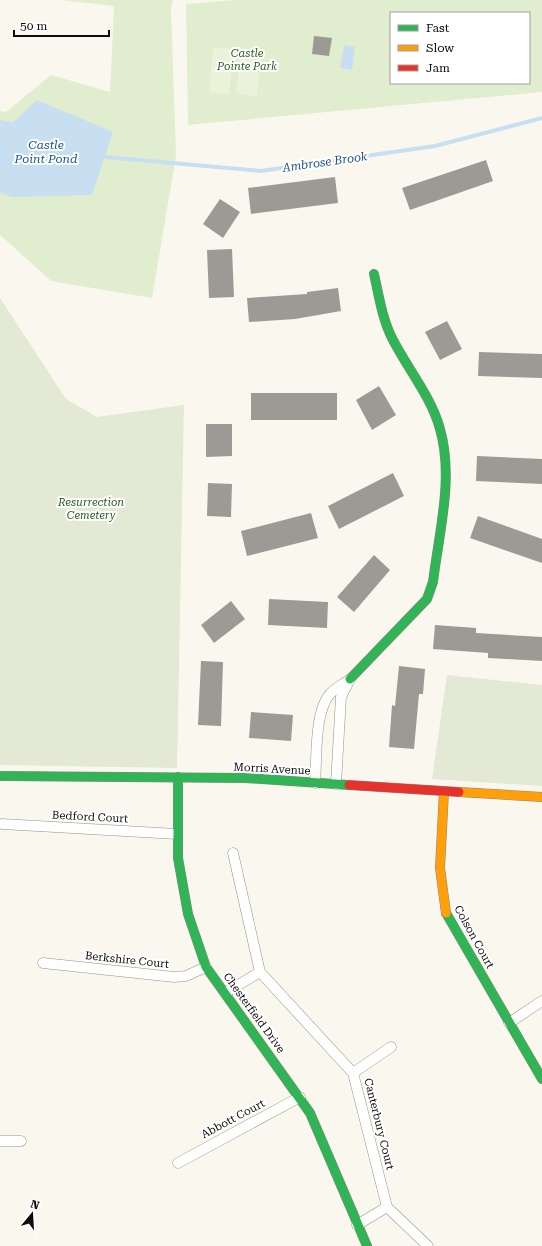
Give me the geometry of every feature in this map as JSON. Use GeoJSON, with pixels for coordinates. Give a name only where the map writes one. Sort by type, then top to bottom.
{"type":"FeatureCollection","features":[{"type":"Feature","properties":{"kind":"street"},"geometry":{"type":"LineString","coordinates":[[315,783],[319,729],[323,706],[330,694],[350,679],[426,599],[433,582],[447,473],[440,429],[433,411],[392,338],[384,320],[374,274]]}},
{"type":"Feature","properties":{"kind":"street"},"geometry":{"type":"LineString","coordinates":[[336,784],[340,697],[350,679]]}},
{"type":"Feature","properties":{"kind":"street","name":"Morris Avenue"},"geometry":{"type":"LineString","coordinates":[[0,776],[245,778],[542,797]]}},
{"type":"Feature","properties":{"kind":"street","name":"Chesterfield Drive"},"geometry":{"type":"LineString","coordinates":[[178,777],[178,858],[188,914],[206,967],[310,1113],[367,1246]]}},
{"type":"Feature","properties":{"kind":"street","name":"Colson Court"},"geometry":{"type":"LineString","coordinates":[[444,791],[439,866],[441,890],[446,915],[542,1078]]}},
{"type":"Feature","properties":{"kind":"street","name":"Bedford Court"},"geometry":{"type":"LineString","coordinates":[[2,824],[177,834]]}},
{"type":"Feature","properties":{"kind":"street"},"geometry":{"type":"LineString","coordinates":[[225,993],[260,972],[233,853]]}},
{"type":"Feature","properties":{"kind":"street","name":"Berkshire Court"},"geometry":{"type":"LineString","coordinates":[[43,963],[174,978],[186,976],[206,967]]}},
{"type":"Feature","properties":{"kind":"street","name":"Canterbury Court"},"geometry":{"type":"LineString","coordinates":[[260,972],[353,1072],[387,1207]]}},
{"type":"Feature","properties":{"kind":"street"},"geometry":{"type":"LineString","coordinates":[[509,1023],[542,1001]]}},
{"type":"Feature","properties":{"kind":"street"},"geometry":{"type":"LineString","coordinates":[[353,1072],[391,1047]]}},
{"type":"Feature","properties":{"kind":"street","name":"Abbott Court"},"geometry":{"type":"LineString","coordinates":[[178,1163],[300,1097]]}},
{"type":"Feature","properties":{"kind":"street"},"geometry":{"type":"LineString","coordinates":[[0,1141],[21,1141]]}},
{"type":"Feature","properties":{"kind":"street"},"geometry":{"type":"LineString","coordinates":[[357,1225],[387,1207],[428,1246]]}},
{"type":"Feature","properties":{"kind":"green space"},"geometry":{"type":"Polygon","coordinates":[[[61,0],[173,0],[171,8],[176,156],[152,298],[51,281],[0,235],[0,111],[6,112],[51,75],[110,92],[114,6],[61,0]]]}},
{"type":"Feature","properties":{"kind":"green space","name":"Castle Pointe Park"},"geometry":{"type":"Polygon","coordinates":[[[235,0],[542,0],[542,92],[188,125],[186,4],[235,0]]]}},
{"type":"Feature","properties":{"kind":"green space"},"geometry":{"type":"Polygon","coordinates":[[[213,47],[234,49],[229,94],[209,92],[213,47]]]}},
{"type":"Feature","properties":{"kind":"green space"},"geometry":{"type":"Polygon","coordinates":[[[241,49],[262,51],[257,96],[236,94],[241,49]]]}},
{"type":"Feature","properties":{"kind":"green space","name":"Resurrection Cemetery"},"geometry":{"type":"Polygon","coordinates":[[[0,298],[66,399],[97,417],[184,405],[177,768],[0,765],[0,298]]]}},
{"type":"Feature","properties":{"kind":"green space"},"geometry":{"type":"Polygon","coordinates":[[[447,675],[542,685],[542,786],[432,779],[447,675]]]}},
{"type":"Feature","properties":{"kind":"water"},"geometry":{"type":"Polygon","coordinates":[[[344,45],[355,47],[352,70],[340,68],[344,45]]]}},
{"type":"Feature","properties":{"kind":"water","name":"Castle Point Pond"},"geometry":{"type":"Polygon","coordinates":[[[37,100],[113,132],[92,195],[11,197],[0,192],[0,120],[13,122],[37,100]]]}},
{"type":"Feature","properties":{"kind":"building"},"geometry":{"type":"Polygon","coordinates":[[[314,36],[332,38],[329,56],[312,54],[314,36]]]}},
{"type":"Feature","properties":{"kind":"building"},"geometry":{"type":"Polygon","coordinates":[[[486,160],[493,181],[410,210],[402,188],[486,160]]]}},
{"type":"Feature","properties":{"kind":"building"},"geometry":{"type":"Polygon","coordinates":[[[335,177],[338,203],[251,214],[248,188],[335,177]]]}},
{"type":"Feature","properties":{"kind":"building"},"geometry":{"type":"Polygon","coordinates":[[[220,199],[240,212],[223,238],[203,224],[220,199]]]}},
{"type":"Feature","properties":{"kind":"building"},"geometry":{"type":"Polygon","coordinates":[[[232,249],[234,297],[209,298],[207,250],[232,249]]]}},
{"type":"Feature","properties":{"kind":"building"},"geometry":{"type":"Polygon","coordinates":[[[338,288],[341,311],[295,319],[249,322],[247,298],[307,294],[307,292],[338,288]]]}},
{"type":"Feature","properties":{"kind":"building"},"geometry":{"type":"Polygon","coordinates":[[[447,321],[462,349],[440,360],[425,332],[447,321]]]}},
{"type":"Feature","properties":{"kind":"building"},"geometry":{"type":"Polygon","coordinates":[[[479,352],[542,354],[542,378],[478,376],[479,352]]]}},
{"type":"Feature","properties":{"kind":"building"},"geometry":{"type":"Polygon","coordinates":[[[379,386],[396,415],[372,430],[356,400],[379,386]]]}},
{"type":"Feature","properties":{"kind":"building"},"geometry":{"type":"Polygon","coordinates":[[[251,393],[337,393],[337,420],[251,420],[251,393]]]}},
{"type":"Feature","properties":{"kind":"building"},"geometry":{"type":"Polygon","coordinates":[[[206,424],[232,424],[232,456],[206,457],[206,424]]]}},
{"type":"Feature","properties":{"kind":"building"},"geometry":{"type":"Polygon","coordinates":[[[477,456],[542,459],[542,484],[476,481],[477,456]]]}},
{"type":"Feature","properties":{"kind":"building"},"geometry":{"type":"Polygon","coordinates":[[[393,473],[404,496],[339,529],[328,506],[393,473]]]}},
{"type":"Feature","properties":{"kind":"building"},"geometry":{"type":"Polygon","coordinates":[[[208,483],[232,484],[231,517],[207,516],[208,483]]]}},
{"type":"Feature","properties":{"kind":"building"},"geometry":{"type":"Polygon","coordinates":[[[311,513],[318,538],[247,556],[241,531],[311,513]]]}},
{"type":"Feature","properties":{"kind":"building"},"geometry":{"type":"Polygon","coordinates":[[[478,516],[542,539],[542,563],[470,538],[478,516]]]}},
{"type":"Feature","properties":{"kind":"building"},"geometry":{"type":"Polygon","coordinates":[[[374,555],[390,570],[354,612],[337,597],[374,555]]]}},
{"type":"Feature","properties":{"kind":"building"},"geometry":{"type":"Polygon","coordinates":[[[269,599],[328,602],[327,628],[268,625],[269,599]]]}},
{"type":"Feature","properties":{"kind":"building"},"geometry":{"type":"Polygon","coordinates":[[[231,601],[245,619],[214,643],[201,625],[231,601]]]}},
{"type":"Feature","properties":{"kind":"building"},"geometry":{"type":"Polygon","coordinates":[[[435,625],[476,628],[476,633],[542,637],[542,661],[488,658],[488,653],[433,649],[435,625]]]}},
{"type":"Feature","properties":{"kind":"building"},"geometry":{"type":"Polygon","coordinates":[[[201,661],[223,662],[221,726],[198,725],[201,661]]]}},
{"type":"Feature","properties":{"kind":"building"},"geometry":{"type":"Polygon","coordinates":[[[399,666],[425,669],[423,694],[419,694],[414,749],[389,747],[392,705],[395,706],[399,666]]]}},
{"type":"Feature","properties":{"kind":"building"},"geometry":{"type":"Polygon","coordinates":[[[251,712],[293,715],[291,741],[249,738],[251,712]]]}},
{"type":"Feature","properties":{"kind":"waterway","name":"Ambrose Brook"},"geometry":{"type":"LineString","coordinates":[[105,157],[261,171],[435,146],[542,118]]}},
{"type":"Feature","properties":{"kind":"traffic: fast"},"geometry":{"type":"LineString","coordinates":[[350,679],[427,599],[433,582],[442,525],[446,486],[444,448],[436,417],[425,394],[392,338],[381,307],[374,274]]}},
{"type":"Feature","properties":{"kind":"traffic: fast"},"geometry":{"type":"LineString","coordinates":[[0,776],[245,778],[349,785]]}},
{"type":"Feature","properties":{"kind":"traffic: fast"},"geometry":{"type":"LineString","coordinates":[[178,777],[178,858],[188,914],[206,967],[310,1113],[367,1246]]}},
{"type":"Feature","properties":{"kind":"traffic: fast"},"geometry":{"type":"LineString","coordinates":[[446,913],[542,1079]]}},
{"type":"Feature","properties":{"kind":"traffic: slow"},"geometry":{"type":"LineString","coordinates":[[444,791],[440,868],[446,913]]}},
{"type":"Feature","properties":{"kind":"traffic: slow"},"geometry":{"type":"LineString","coordinates":[[459,792],[542,797]]}},
{"type":"Feature","properties":{"kind":"traffic: jam"},"geometry":{"type":"LineString","coordinates":[[349,785],[459,792]]}}]}
